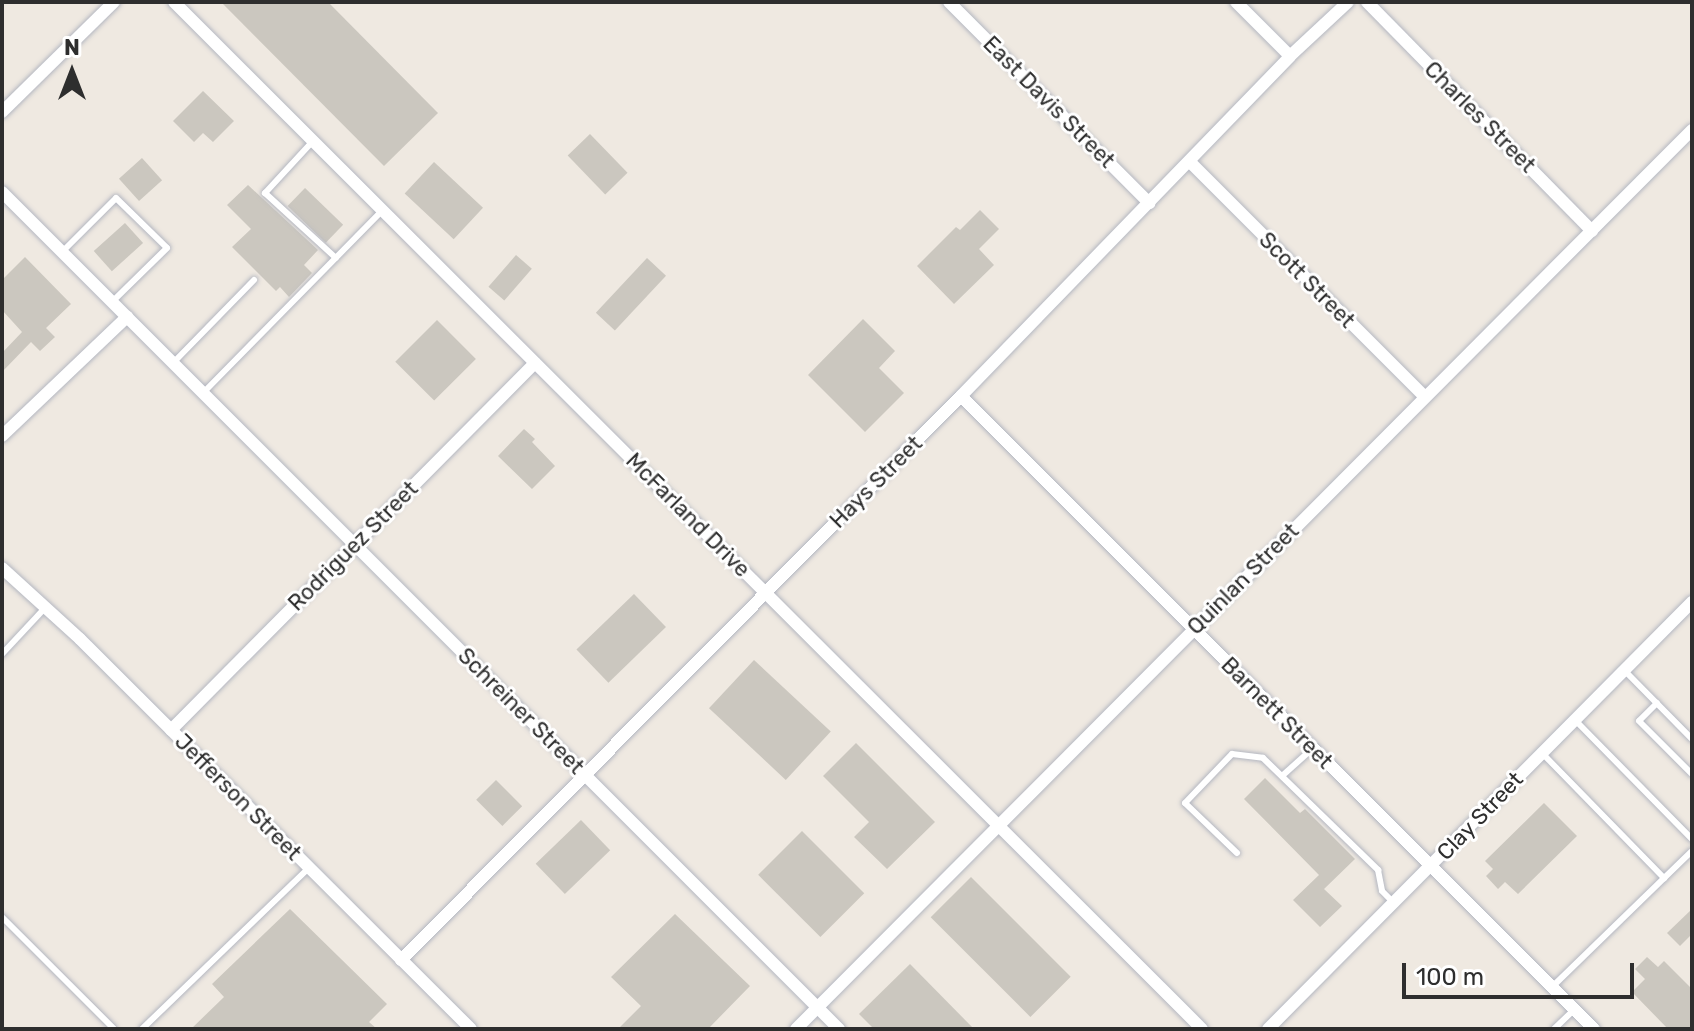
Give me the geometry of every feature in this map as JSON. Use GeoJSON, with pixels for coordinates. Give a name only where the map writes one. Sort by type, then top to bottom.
{"type":"FeatureCollection","features":[{"type":"Feature","properties":{"kind":"street"},"geometry":{"type":"LineString","coordinates":[[2,112],[114,2]]}},
{"type":"Feature","properties":{"kind":"street","name":"McFarland Drive"},"geometry":{"type":"LineString","coordinates":[[174,2],[1202,1029]]}},
{"type":"Feature","properties":{"kind":"street","name":"East Davis Street"},"geometry":{"type":"LineString","coordinates":[[949,2],[1149,203]]}},
{"type":"Feature","properties":{"kind":"street"},"geometry":{"type":"LineString","coordinates":[[1236,2],[1290,56]]}},
{"type":"Feature","properties":{"kind":"street","name":"Hays Street"},"geometry":{"type":"LineString","coordinates":[[401,960],[961,396],[1290,56],[1348,2]]}},
{"type":"Feature","properties":{"kind":"street","name":"Charles Street"},"geometry":{"type":"LineString","coordinates":[[1367,2],[1592,231]]}},
{"type":"Feature","properties":{"kind":"street","name":"Quinlan Street"},"geometry":{"type":"LineString","coordinates":[[796,1029],[1692,130]]}},
{"type":"Feature","properties":{"kind":"street","name":"Scott Street"},"geometry":{"type":"LineString","coordinates":[[1190,162],[1425,397]]}},
{"type":"Feature","properties":{"kind":"street","name":"Schreiner Street"},"geometry":{"type":"LineString","coordinates":[[2,192],[839,1029]]}},
{"type":"Feature","properties":{"kind":"street"},"geometry":{"type":"LineString","coordinates":[[2,436],[127,317]]}},
{"type":"Feature","properties":{"kind":"street","name":"Rodriguez Street"},"geometry":{"type":"LineString","coordinates":[[171,730],[535,363]]}},
{"type":"Feature","properties":{"kind":"street","name":"Barnett Street"},"geometry":{"type":"LineString","coordinates":[[961,396],[1594,1029]]}},
{"type":"Feature","properties":{"kind":"street","name":"Jefferson Street"},"geometry":{"type":"LineString","coordinates":[[2,568],[80,639],[469,1028]]}},
{"type":"Feature","properties":{"kind":"street","name":"Clay Street"},"geometry":{"type":"LineString","coordinates":[[1268,1029],[1692,602]]}},
{"type":"Feature","properties":{"kind":"lane"},"geometry":{"type":"LineString","coordinates":[[313,141],[265,193],[336,258]]}},
{"type":"Feature","properties":{"kind":"lane"},"geometry":{"type":"LineString","coordinates":[[62,252],[116,198],[167,248],[112,302]]}},
{"type":"Feature","properties":{"kind":"lane"},"geometry":{"type":"LineString","coordinates":[[203,393],[383,210]]}},
{"type":"Feature","properties":{"kind":"lane"},"geometry":{"type":"LineString","coordinates":[[173,363],[254,280]]}},
{"type":"Feature","properties":{"kind":"lane"},"geometry":{"type":"LineString","coordinates":[[2,654],[44,609]]}},
{"type":"Feature","properties":{"kind":"lane"},"geometry":{"type":"LineString","coordinates":[[1624,670],[1692,739]]}},
{"type":"Feature","properties":{"kind":"lane"},"geometry":{"type":"LineString","coordinates":[[1657,703],[1639,721],[1692,774]]}},
{"type":"Feature","properties":{"kind":"lane"},"geometry":{"type":"LineString","coordinates":[[1575,720],[1692,839]]}},
{"type":"Feature","properties":{"kind":"lane"},"geometry":{"type":"LineString","coordinates":[[1282,776],[1313,748]]}},
{"type":"Feature","properties":{"kind":"lane"},"geometry":{"type":"LineString","coordinates":[[1542,753],[1664,878]]}},
{"type":"Feature","properties":{"kind":"lane"},"geometry":{"type":"LineString","coordinates":[[1237,853],[1185,803],[1232,754],[1263,758],[1378,870],[1382,891],[1394,903]]}},
{"type":"Feature","properties":{"kind":"lane"},"geometry":{"type":"LineString","coordinates":[[1552,987],[1692,851]]}},
{"type":"Feature","properties":{"kind":"lane"},"geometry":{"type":"LineString","coordinates":[[142,1029],[310,868]]}},
{"type":"Feature","properties":{"kind":"lane"},"geometry":{"type":"LineString","coordinates":[[2,917],[114,1029]]}},
{"type":"Feature","properties":{"kind":"lane"},"geometry":{"type":"LineString","coordinates":[[1554,1029],[1574,1010]]}},
{"type":"Feature","properties":{"kind":"building"},"geometry":{"type":"Polygon","coordinates":[[[221,2],[328,2],[438,113],[384,166],[221,2]]]}},
{"type":"Feature","properties":{"kind":"building"},"geometry":{"type":"Polygon","coordinates":[[[203,91],[234,121],[213,142],[203,133],[194,142],[173,121],[203,91]]]}},
{"type":"Feature","properties":{"kind":"building"},"geometry":{"type":"Polygon","coordinates":[[[590,134],[628,173],[605,194],[568,156],[590,134]]]}},
{"type":"Feature","properties":{"kind":"building"},"geometry":{"type":"Polygon","coordinates":[[[142,158],[162,180],[139,201],[119,179],[142,158]]]}},
{"type":"Feature","properties":{"kind":"building"},"geometry":{"type":"Polygon","coordinates":[[[434,162],[483,208],[454,239],[405,193],[434,162]]]}},
{"type":"Feature","properties":{"kind":"building"},"geometry":{"type":"Polygon","coordinates":[[[248,185],[318,250],[304,265],[312,273],[289,297],[280,287],[276,291],[232,247],[251,229],[227,205],[248,185]]]}},
{"type":"Feature","properties":{"kind":"building"},"geometry":{"type":"Polygon","coordinates":[[[305,188],[343,225],[326,243],[288,206],[305,188]]]}},
{"type":"Feature","properties":{"kind":"building"},"geometry":{"type":"Polygon","coordinates":[[[980,210],[999,229],[979,249],[994,265],[954,304],[917,266],[956,227],[960,230],[980,210]]]}},
{"type":"Feature","properties":{"kind":"building"},"geometry":{"type":"Polygon","coordinates":[[[125,223],[143,243],[112,271],[94,251],[125,223]]]}},
{"type":"Feature","properties":{"kind":"building"},"geometry":{"type":"Polygon","coordinates":[[[516,255],[532,269],[504,300],[488,287],[516,255]]]}},
{"type":"Feature","properties":{"kind":"building"},"geometry":{"type":"Polygon","coordinates":[[[25,257],[71,304],[46,328],[55,337],[40,351],[31,342],[2,372],[2,353],[22,332],[2,310],[2,280],[25,257]]]}},
{"type":"Feature","properties":{"kind":"building"},"geometry":{"type":"Polygon","coordinates":[[[647,258],[666,276],[615,331],[596,313],[647,258]]]}},
{"type":"Feature","properties":{"kind":"building"},"geometry":{"type":"Polygon","coordinates":[[[863,319],[895,351],[879,368],[904,393],[865,432],[808,375],[863,319]]]}},
{"type":"Feature","properties":{"kind":"building"},"geometry":{"type":"Polygon","coordinates":[[[437,320],[476,359],[434,401],[395,362],[437,320]]]}},
{"type":"Feature","properties":{"kind":"building"},"geometry":{"type":"Polygon","coordinates":[[[524,429],[555,466],[532,489],[498,456],[524,429]]]}},
{"type":"Feature","properties":{"kind":"building"},"geometry":{"type":"Polygon","coordinates":[[[634,594],[666,627],[608,683],[576,650],[634,594]]]}},
{"type":"Feature","properties":{"kind":"building"},"geometry":{"type":"Polygon","coordinates":[[[754,660],[831,732],[786,780],[709,708],[754,660]]]}},
{"type":"Feature","properties":{"kind":"building"},"geometry":{"type":"Polygon","coordinates":[[[856,743],[935,822],[887,869],[854,837],[869,822],[823,776],[856,743]]]}},
{"type":"Feature","properties":{"kind":"building"},"geometry":{"type":"Polygon","coordinates":[[[1265,778],[1300,813],[1305,809],[1355,859],[1324,889],[1342,906],[1320,927],[1293,900],[1319,875],[1244,799],[1265,778]]]}},
{"type":"Feature","properties":{"kind":"building"},"geometry":{"type":"Polygon","coordinates":[[[496,780],[522,806],[502,826],[476,800],[496,780]]]}},
{"type":"Feature","properties":{"kind":"building"},"geometry":{"type":"Polygon","coordinates":[[[1544,803],[1577,836],[1518,894],[1505,882],[1498,889],[1486,876],[1493,869],[1485,861],[1544,803]]]}},
{"type":"Feature","properties":{"kind":"building"},"geometry":{"type":"Polygon","coordinates":[[[581,820],[610,850],[565,894],[536,864],[581,820]]]}},
{"type":"Feature","properties":{"kind":"building"},"geometry":{"type":"Polygon","coordinates":[[[802,831],[864,893],[820,937],[758,875],[802,831]]]}},
{"type":"Feature","properties":{"kind":"building"},"geometry":{"type":"Polygon","coordinates":[[[971,877],[1071,977],[1030,1017],[931,917],[971,877]]]}},
{"type":"Feature","properties":{"kind":"building"},"geometry":{"type":"Polygon","coordinates":[[[290,909],[387,1004],[369,1022],[377,1029],[191,1029],[224,997],[212,984],[290,909]]]}},
{"type":"Feature","properties":{"kind":"building"},"geometry":{"type":"Polygon","coordinates":[[[1692,909],[1692,934],[1680,946],[1667,933],[1692,909]]]}},
{"type":"Feature","properties":{"kind":"building"},"geometry":{"type":"Polygon","coordinates":[[[675,914],[750,986],[708,1029],[618,1029],[641,1006],[611,977],[675,914]]]}},
{"type":"Feature","properties":{"kind":"building"},"geometry":{"type":"Polygon","coordinates":[[[1647,957],[1658,967],[1664,961],[1692,989],[1692,1029],[1668,1029],[1632,992],[1645,979],[1635,969],[1647,957]]]}},
{"type":"Feature","properties":{"kind":"building"},"geometry":{"type":"Polygon","coordinates":[[[910,964],[974,1029],[874,1029],[859,1014],[910,964]]]}}]}
